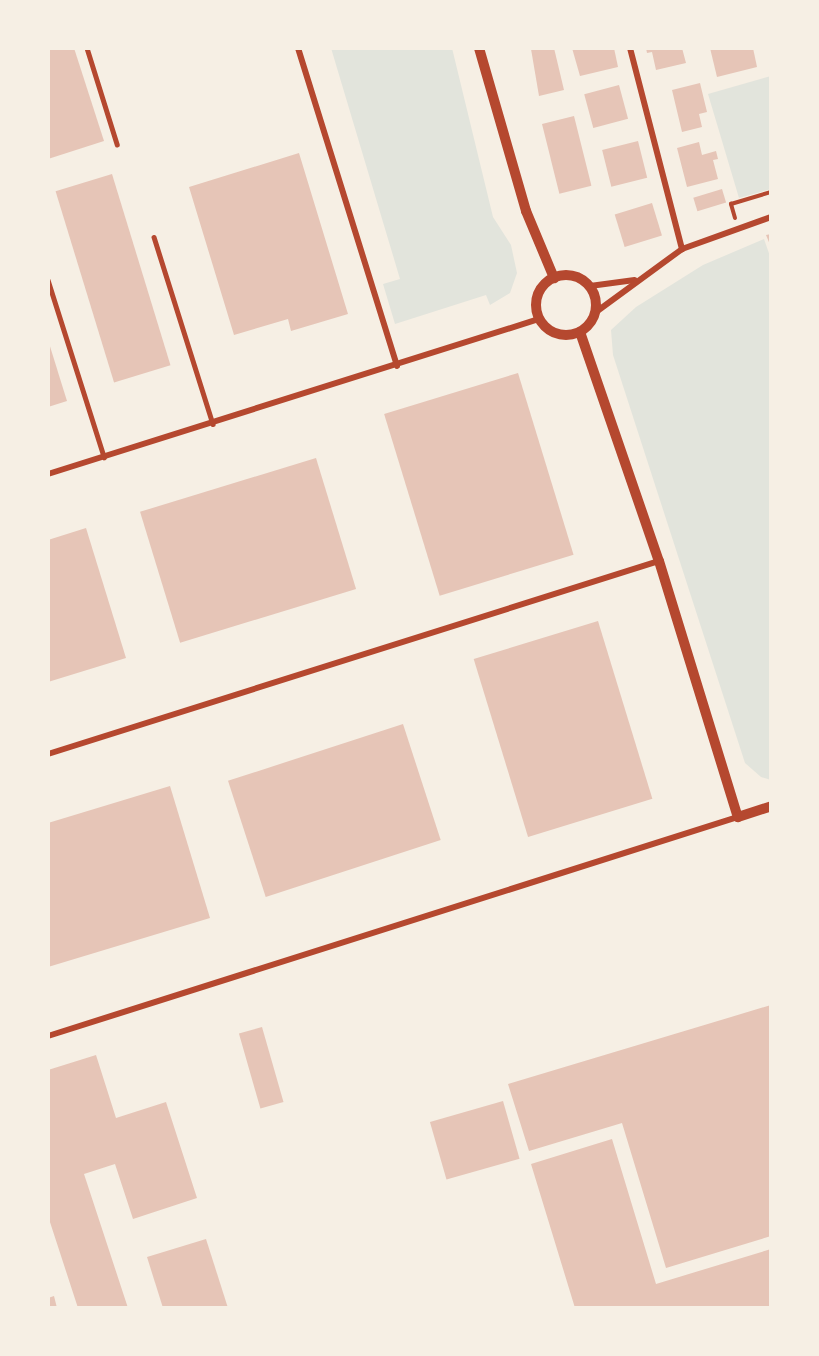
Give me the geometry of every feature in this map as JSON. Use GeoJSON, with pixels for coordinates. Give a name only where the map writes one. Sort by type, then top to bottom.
{"type":"FeatureCollection","features":[{"type":"Feature","properties":{"kind":"street"},"geometry":{"type":"LineString","coordinates":[[298,48],[397,366]]}},
{"type":"Feature","properties":{"kind":"street"},"geometry":{"type":"LineString","coordinates":[[479,48],[526,211],[554,278]]}},
{"type":"Feature","properties":{"kind":"street"},"geometry":{"type":"LineString","coordinates":[[630,48],[682,249]]}},
{"type":"Feature","properties":{"kind":"street"},"geometry":{"type":"LineString","coordinates":[[635,280],[590,286],[573,276],[554,278],[539,291],[536,310],[539,319],[552,332],[579,332],[596,312],[635,280],[682,249],[771,217]]}},
{"type":"Feature","properties":{"kind":"street"},"geometry":{"type":"LineString","coordinates":[[590,286],[596,312]]}},
{"type":"Feature","properties":{"kind":"street"},"geometry":{"type":"LineString","coordinates":[[48,474],[397,366],[539,319]]}},
{"type":"Feature","properties":{"kind":"street"},"geometry":{"type":"LineString","coordinates":[[579,332],[588,349],[659,561],[738,817]]}},
{"type":"Feature","properties":{"kind":"street"},"geometry":{"type":"LineString","coordinates":[[48,754],[659,561]]}},
{"type":"Feature","properties":{"kind":"street"},"geometry":{"type":"LineString","coordinates":[[48,1035],[771,806]]}},
{"type":"Feature","properties":{"kind":"lane"},"geometry":{"type":"LineString","coordinates":[[87,48],[117,144]]}},
{"type":"Feature","properties":{"kind":"lane"},"geometry":{"type":"LineString","coordinates":[[154,237],[213,424]]}},
{"type":"Feature","properties":{"kind":"lane"},"geometry":{"type":"LineString","coordinates":[[48,280],[104,457]]}},
{"type":"Feature","properties":{"kind":"path"},"geometry":{"type":"LineString","coordinates":[[738,227],[731,204],[771,192]]}},
{"type":"Feature","properties":{"kind":"shaded area"},"geometry":{"type":"Polygon","coordinates":[[[331,48],[452,48],[493,217],[511,245],[517,273],[510,293],[490,305],[486,295],[395,324],[383,284],[400,279],[331,48]]]}},
{"type":"Feature","properties":{"kind":"shaded area"},"geometry":{"type":"Polygon","coordinates":[[[771,76],[771,189],[739,198],[708,94],[771,76]]]}},
{"type":"Feature","properties":{"kind":"shaded area"},"geometry":{"type":"Polygon","coordinates":[[[764,239],[771,259],[771,780],[761,777],[745,763],[613,355],[611,330],[636,307],[703,265],[764,239]]]}},
{"type":"Feature","properties":{"kind":"building"},"geometry":{"type":"Polygon","coordinates":[[[48,48],[74,48],[104,141],[48,159],[48,48]]]}},
{"type":"Feature","properties":{"kind":"building"},"geometry":{"type":"Polygon","coordinates":[[[554,48],[564,90],[539,96],[531,49],[554,48]]]}},
{"type":"Feature","properties":{"kind":"building"},"geometry":{"type":"Polygon","coordinates":[[[572,48],[614,48],[618,67],[580,76],[572,48]]]}},
{"type":"Feature","properties":{"kind":"building"},"geometry":{"type":"Polygon","coordinates":[[[646,48],[682,48],[686,63],[656,70],[652,52],[647,53],[646,48]]]}},
{"type":"Feature","properties":{"kind":"building"},"geometry":{"type":"Polygon","coordinates":[[[710,48],[753,48],[757,67],[717,77],[710,48]]]}},
{"type":"Feature","properties":{"kind":"building"},"geometry":{"type":"Polygon","coordinates":[[[700,83],[707,112],[699,114],[702,127],[682,132],[672,90],[700,83]]]}},
{"type":"Feature","properties":{"kind":"building"},"geometry":{"type":"Polygon","coordinates":[[[619,85],[628,119],[593,128],[584,94],[619,85]]]}},
{"type":"Feature","properties":{"kind":"building"},"geometry":{"type":"Polygon","coordinates":[[[574,116],[591,186],[559,194],[542,124],[574,116]]]}},
{"type":"Feature","properties":{"kind":"building"},"geometry":{"type":"Polygon","coordinates":[[[638,141],[647,178],[611,187],[602,150],[638,141]]]}},
{"type":"Feature","properties":{"kind":"building"},"geometry":{"type":"Polygon","coordinates":[[[699,142],[702,155],[716,151],[718,159],[713,160],[718,179],[687,187],[677,148],[699,142]]]}},
{"type":"Feature","properties":{"kind":"building"},"geometry":{"type":"Polygon","coordinates":[[[299,153],[348,314],[291,331],[288,319],[234,335],[189,187],[299,153]]]}},
{"type":"Feature","properties":{"kind":"building"},"geometry":{"type":"Polygon","coordinates":[[[112,174],[170,365],[114,383],[56,191],[112,174]]]}},
{"type":"Feature","properties":{"kind":"building"},"geometry":{"type":"Polygon","coordinates":[[[722,189],[726,202],[697,211],[693,198],[722,189]]]}},
{"type":"Feature","properties":{"kind":"building"},"geometry":{"type":"Polygon","coordinates":[[[652,203],[662,236],[625,247],[615,214],[652,203]]]}},
{"type":"Feature","properties":{"kind":"building"},"geometry":{"type":"Polygon","coordinates":[[[771,234],[771,247],[766,235],[771,234]]]}},
{"type":"Feature","properties":{"kind":"building"},"geometry":{"type":"Polygon","coordinates":[[[48,340],[67,401],[48,407],[48,340]]]}},
{"type":"Feature","properties":{"kind":"building"},"geometry":{"type":"Polygon","coordinates":[[[518,373],[574,555],[440,596],[384,414],[518,373]]]}},
{"type":"Feature","properties":{"kind":"building"},"geometry":{"type":"Polygon","coordinates":[[[316,458],[356,589],[180,643],[140,512],[316,458]]]}},
{"type":"Feature","properties":{"kind":"building"},"geometry":{"type":"Polygon","coordinates":[[[86,528],[126,658],[48,682],[48,540],[86,528]]]}},
{"type":"Feature","properties":{"kind":"building"},"geometry":{"type":"Polygon","coordinates":[[[598,621],[652,799],[528,837],[474,659],[598,621]]]}},
{"type":"Feature","properties":{"kind":"building"},"geometry":{"type":"Polygon","coordinates":[[[403,724],[441,840],[266,897],[228,781],[403,724]]]}},
{"type":"Feature","properties":{"kind":"building"},"geometry":{"type":"Polygon","coordinates":[[[170,786],[210,918],[48,967],[48,823],[170,786]]]}},
{"type":"Feature","properties":{"kind":"building"},"geometry":{"type":"Polygon","coordinates":[[[771,1005],[771,1236],[666,1268],[622,1123],[529,1151],[508,1084],[771,1005]]]}},
{"type":"Feature","properties":{"kind":"building"},"geometry":{"type":"Polygon","coordinates":[[[262,1027],[283,1102],[260,1109],[239,1034],[262,1027]]]}},
{"type":"Feature","properties":{"kind":"building"},"geometry":{"type":"Polygon","coordinates":[[[96,1055],[116,1118],[166,1102],[197,1198],[133,1219],[115,1164],[84,1174],[128,1308],[78,1308],[48,1216],[48,1070],[96,1055]]]}},
{"type":"Feature","properties":{"kind":"building"},"geometry":{"type":"Polygon","coordinates":[[[503,1101],[520,1159],[446,1180],[430,1122],[503,1101]]]}},
{"type":"Feature","properties":{"kind":"building"},"geometry":{"type":"Polygon","coordinates":[[[612,1139],[656,1284],[771,1249],[771,1308],[575,1308],[531,1164],[612,1139]]]}},
{"type":"Feature","properties":{"kind":"building"},"geometry":{"type":"Polygon","coordinates":[[[206,1239],[228,1308],[163,1308],[147,1257],[206,1239]]]}},
{"type":"Feature","properties":{"kind":"building"},"geometry":{"type":"Polygon","coordinates":[[[54,1296],[57,1308],[48,1308],[48,1298],[54,1296]]]}}]}
